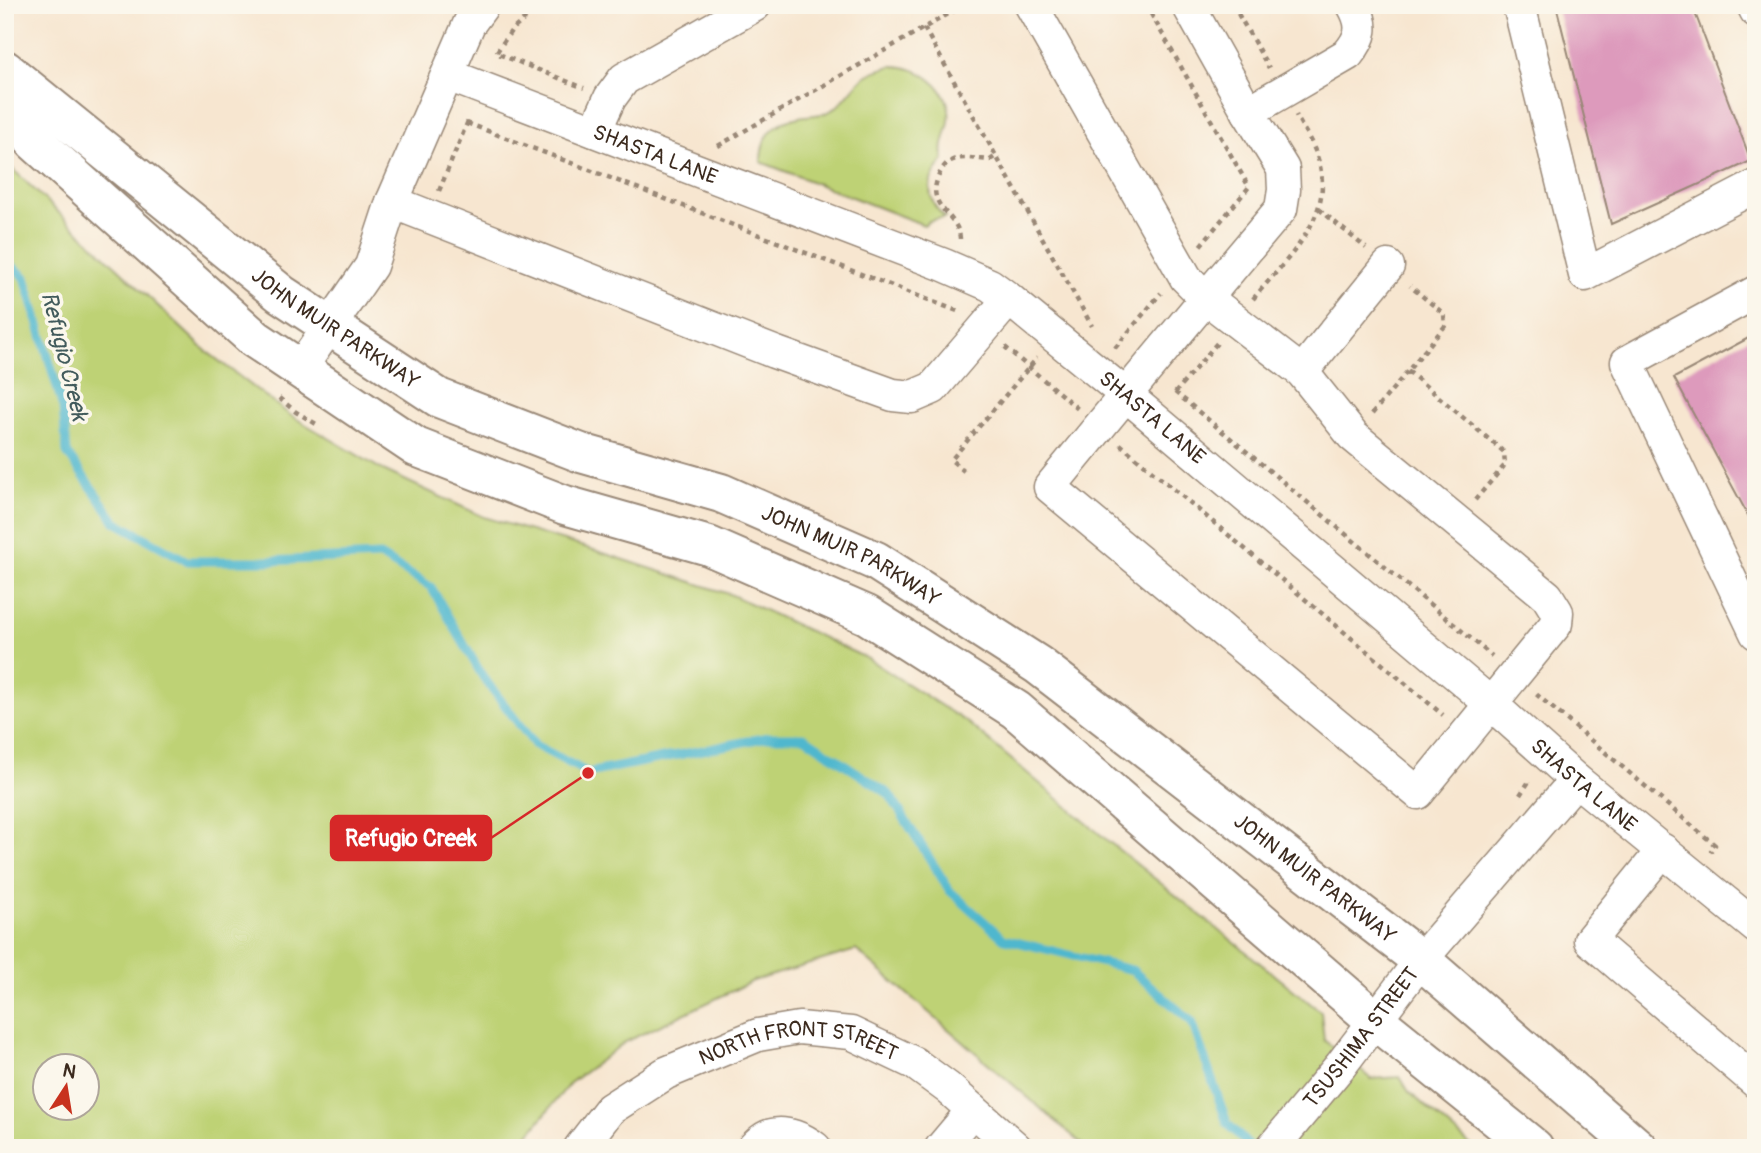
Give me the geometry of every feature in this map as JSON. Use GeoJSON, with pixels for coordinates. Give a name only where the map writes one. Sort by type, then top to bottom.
{"type":"FeatureCollection","features":[{"type":"Feature","properties":{"kind":"main road","name":"JOHN MUIR PARKWAY"},"geometry":{"type":"LineString","coordinates":[[5,70],[281,294],[439,398],[580,453],[721,493],[876,561],[1038,665],[1421,960],[1638,1148]]}},
{"type":"Feature","properties":{"kind":"main road"},"geometry":{"type":"LineString","coordinates":[[5,92],[34,141],[255,339],[288,383],[416,447],[565,505],[709,546],[866,615],[1016,710],[1376,1020],[1534,1148]]}},
{"type":"Feature","properties":{"kind":"street"},"geometry":{"type":"LineString","coordinates":[[288,383],[371,266],[406,207],[448,75],[469,24],[483,5]]}},
{"type":"Feature","properties":{"kind":"street"},"geometry":{"type":"LineString","coordinates":[[595,131],[610,98],[625,79],[755,5]]}},
{"type":"Feature","properties":{"kind":"street"},"geometry":{"type":"LineString","coordinates":[[1031,5],[1186,278],[1206,298],[1302,372],[1353,436],[1547,596],[1557,612],[1556,624],[1531,684],[1490,703],[1418,793],[1050,487],[1126,394],[1206,298],[1281,209],[1283,169],[1188,5]]}},
{"type":"Feature","properties":{"kind":"street"},"geometry":{"type":"LineString","coordinates":[[1248,112],[1348,54],[1358,42],[1361,27],[1353,5]]}},
{"type":"Feature","properties":{"kind":"street"},"geometry":{"type":"LineString","coordinates":[[1519,5],[1585,275],[1756,186]]}},
{"type":"Feature","properties":{"kind":"street"},"geometry":{"type":"LineString","coordinates":[[1753,5],[1756,11]]}},
{"type":"Feature","properties":{"kind":"street","name":"SHASTA LANE"},"geometry":{"type":"LineString","coordinates":[[448,75],[990,285],[1126,394],[1490,703],[1576,780],[1756,927]]}},
{"type":"Feature","properties":{"kind":"street"},"geometry":{"type":"LineString","coordinates":[[406,207],[774,352],[893,395],[912,397],[933,388],[1009,299]]}},
{"type":"Feature","properties":{"kind":"street"},"geometry":{"type":"LineString","coordinates":[[1302,372],[1388,266]]}},
{"type":"Feature","properties":{"kind":"street"},"geometry":{"type":"LineString","coordinates":[[1756,292],[1628,362],[1756,633]]}},
{"type":"Feature","properties":{"kind":"street","name":"TSUSHIMA STREET"},"geometry":{"type":"LineString","coordinates":[[1272,1148],[1341,1065],[1421,960],[1576,780]]}},
{"type":"Feature","properties":{"kind":"street"},"geometry":{"type":"LineString","coordinates":[[1663,850],[1590,940],[1756,1082]]}},
{"type":"Feature","properties":{"kind":"street","name":"NORTH FRONT STREET"},"geometry":{"type":"LineString","coordinates":[[580,1148],[610,1109],[666,1073],[758,1035],[799,1028],[851,1033],[914,1063],[948,1088],[1016,1148]]}},
{"type":"Feature","properties":{"kind":"street"},"geometry":{"type":"LineString","coordinates":[[941,1148],[973,1110]]}},
{"type":"Feature","properties":{"kind":"street"},"geometry":{"type":"LineString","coordinates":[[753,1148],[771,1135],[790,1135],[815,1148]]}},
{"type":"Feature","properties":{"kind":"path"},"geometry":{"type":"LineString","coordinates":[[406,207],[428,188],[439,192],[496,52],[511,31],[541,5]]}},
{"type":"Feature","properties":{"kind":"path"},"geometry":{"type":"LineString","coordinates":[[726,154],[713,149],[964,5]]}},
{"type":"Feature","properties":{"kind":"path"},"geometry":{"type":"LineString","coordinates":[[1112,351],[1249,187],[1146,5]]}},
{"type":"Feature","properties":{"kind":"path"},"geometry":{"type":"LineString","coordinates":[[924,28],[1095,331]]}},
{"type":"Feature","properties":{"kind":"path"},"geometry":{"type":"LineString","coordinates":[[496,52],[610,98]]}},
{"type":"Feature","properties":{"kind":"path"},"geometry":{"type":"LineString","coordinates":[[960,243],[960,233],[956,225],[946,215],[934,194],[936,181],[944,165],[952,160],[966,157],[990,160],[996,156]]}},
{"type":"Feature","properties":{"kind":"path"},"geometry":{"type":"LineString","coordinates":[[1319,209],[1444,314],[1445,326],[1353,436]]}},
{"type":"Feature","properties":{"kind":"path"},"geometry":{"type":"LineString","coordinates":[[964,471],[951,460],[1055,336]]}},
{"type":"Feature","properties":{"kind":"path"},"geometry":{"type":"LineString","coordinates":[[1408,371],[1504,452],[1505,465],[1475,501]]}},
{"type":"Feature","properties":{"kind":"path"},"geometry":{"type":"LineString","coordinates":[[288,383],[296,412],[319,425]]}},
{"type":"Feature","properties":{"kind":"path"},"geometry":{"type":"LineString","coordinates":[[1175,392],[1531,684],[1715,845],[1700,866],[1691,873]]}},
{"type":"Feature","properties":{"kind":"green space"},"geometry":{"type":"Polygon","coordinates":[[[891,66],[913,70],[932,81],[940,89],[949,109],[942,150],[944,160],[933,175],[930,186],[933,201],[945,217],[924,225],[761,162],[766,138],[776,127],[790,119],[831,111],[866,76],[891,66]]]}},
{"type":"Feature","properties":{"kind":"green space"},"geometry":{"type":"Polygon","coordinates":[[[5,162],[206,351],[290,415],[381,469],[484,517],[732,595],[868,659],[968,723],[1108,841],[1321,1012],[1324,1040],[1371,1079],[1400,1077],[1409,1092],[1474,1148],[1087,1148],[856,950],[753,981],[625,1042],[570,1083],[518,1148],[5,1148],[5,162]]]}},
{"type":"Feature","properties":{"kind":"building"},"geometry":{"type":"Polygon","coordinates":[[[1556,5],[1692,5],[1751,161],[1611,224],[1556,5]]]}},
{"type":"Feature","properties":{"kind":"building"},"geometry":{"type":"Polygon","coordinates":[[[1756,334],[1756,530],[1674,378],[1756,334]]]}},
{"type":"Feature","properties":{"kind":"waterway","name":"Refugio Creek"},"geometry":{"type":"LineString","coordinates":[[5,260],[25,277],[63,408],[67,453],[116,522],[187,561],[380,556],[431,587],[483,677],[535,745],[588,773],[768,737],[804,737],[889,794],[950,891],[1004,939],[1132,970],[1192,1022],[1227,1123],[1251,1148]]}},
{"type":"Feature","properties":{"kind":"place","name":"Refugio Creek"},"geometry":{"type":"Point","coordinates":[588,773]}}]}
